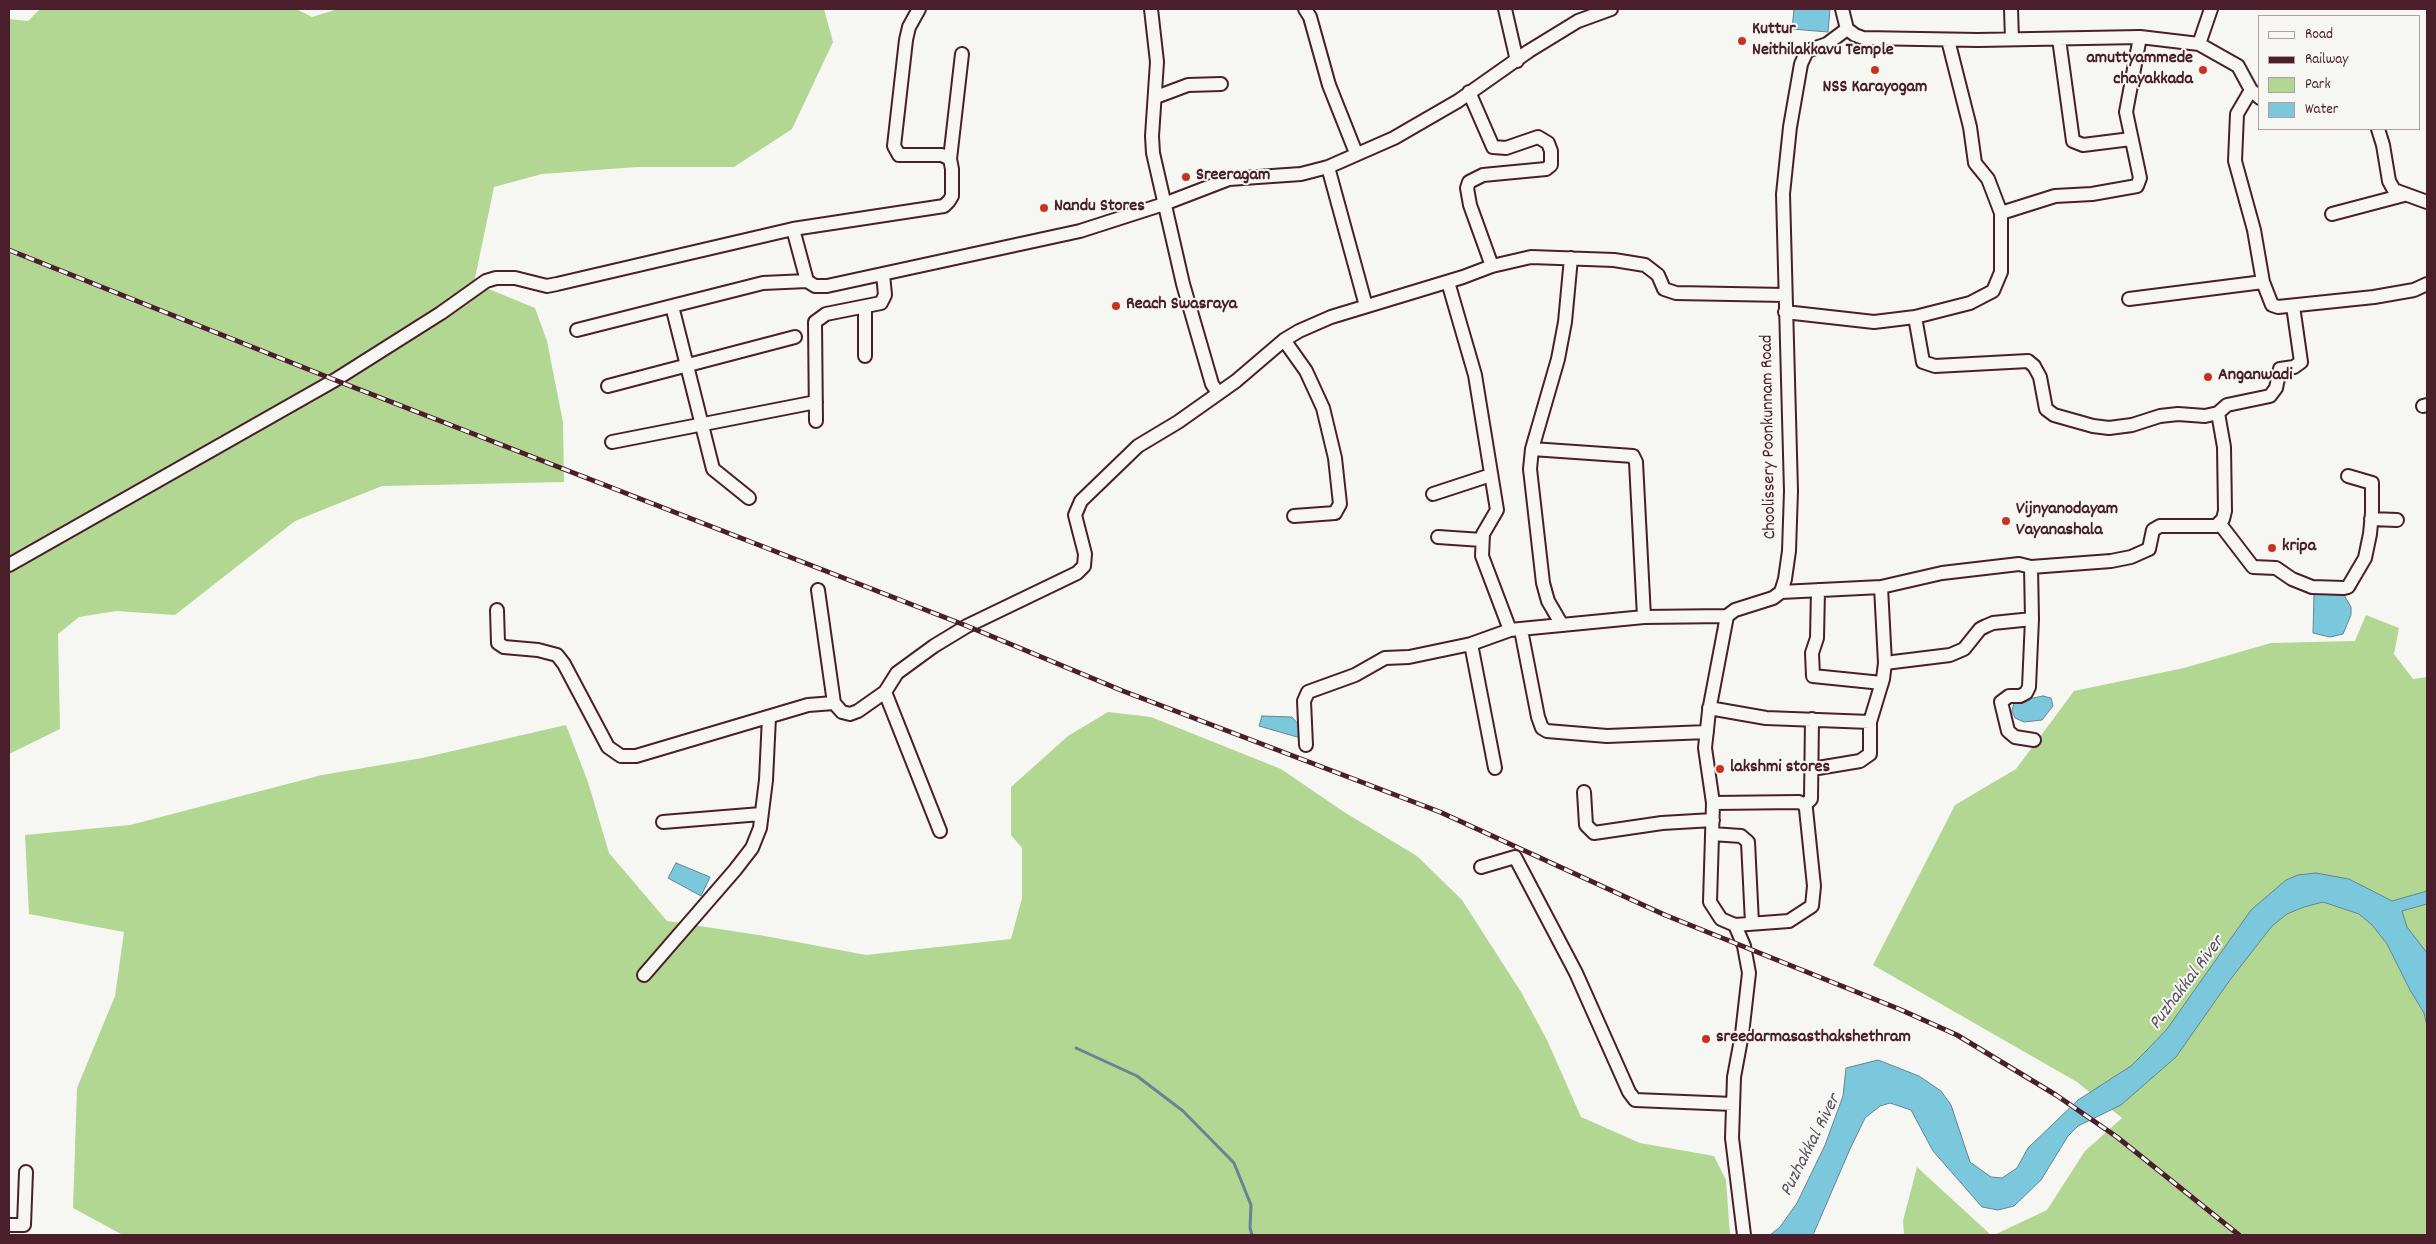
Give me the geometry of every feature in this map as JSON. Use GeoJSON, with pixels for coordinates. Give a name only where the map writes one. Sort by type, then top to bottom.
{"type":"FeatureCollection","features":[{"type":"Feature","properties":{"kind":"street"},"geometry":{"type":"LineString","coordinates":[[919,9],[909,27],[906,40],[894,146],[900,155],[942,155],[950,160]]}},
{"type":"Feature","properties":{"kind":"street"},"geometry":{"type":"LineString","coordinates":[[1151,9],[1157,62],[1152,144],[1164,204],[1212,384],[1218,393]]}},
{"type":"Feature","properties":{"kind":"street"},"geometry":{"type":"LineString","coordinates":[[1305,9],[1310,18],[1329,85],[1356,153]]}},
{"type":"Feature","properties":{"kind":"street"},"geometry":{"type":"LineString","coordinates":[[1505,9],[1518,61]]}},
{"type":"Feature","properties":{"kind":"street"},"geometry":{"type":"LineString","coordinates":[[577,330],[763,283],[807,281],[815,286],[828,286],[1080,231],[1164,204],[1229,179],[1301,174],[1328,167],[1356,153],[1394,138],[1458,101],[1518,61],[1529,50],[1576,15],[1611,9]]}},
{"type":"Feature","properties":{"kind":"street"},"geometry":{"type":"LineString","coordinates":[[1842,9],[1847,29],[1863,38],[1948,40],[2140,37],[2199,44],[2238,66],[2255,94],[2237,114],[2235,161],[2254,230],[2263,282],[2272,305],[2278,307],[2293,306],[2374,297],[2414,290],[2427,284]]}},
{"type":"Feature","properties":{"kind":"street"},"geometry":{"type":"LineString","coordinates":[[2011,9],[2012,38]]}},
{"type":"Feature","properties":{"kind":"street"},"geometry":{"type":"LineString","coordinates":[[2199,44],[2211,9]]}},
{"type":"Feature","properties":{"kind":"street","name":"Choolissery Poonkunnam Road"},"geometry":{"type":"LineString","coordinates":[[1781,592],[1790,551],[1791,500],[1783,194],[1790,127],[1801,64],[1807,51],[1827,44],[1847,29]]}},
{"type":"Feature","properties":{"kind":"street"},"geometry":{"type":"LineString","coordinates":[[2001,213],[2055,196],[2092,194],[2137,186],[2140,178],[2126,112],[2126,102],[2140,37]]}},
{"type":"Feature","properties":{"kind":"street"},"geometry":{"type":"LineString","coordinates":[[2059,39],[2073,141],[2083,144],[2131,139]]}},
{"type":"Feature","properties":{"kind":"street"},"geometry":{"type":"LineString","coordinates":[[1785,312],[1874,322],[1914,317],[1970,303],[1993,291],[2001,272],[2001,213],[1991,186],[1974,163],[1970,127],[1948,40]]}},
{"type":"Feature","properties":{"kind":"street"},"geometry":{"type":"LineString","coordinates":[[9,565],[335,380],[441,313],[486,282],[496,278],[515,278],[547,286],[793,229],[944,206],[952,196],[952,168],[950,160],[962,54]]}},
{"type":"Feature","properties":{"kind":"street"},"geometry":{"type":"LineString","coordinates":[[1156,97],[1188,85],[1222,84]]}},
{"type":"Feature","properties":{"kind":"street"},"geometry":{"type":"LineString","coordinates":[[1469,92],[1493,147],[1506,148],[1538,137],[1548,143],[1551,151],[1551,165],[1546,169],[1483,175],[1469,182],[1467,188],[1470,205],[1492,266]]}},
{"type":"Feature","properties":{"kind":"street"},"geometry":{"type":"LineString","coordinates":[[2378,130],[2389,181],[2394,190],[2427,202]]}},
{"type":"Feature","properties":{"kind":"street"},"geometry":{"type":"LineString","coordinates":[[1328,167],[1366,306]]}},
{"type":"Feature","properties":{"kind":"street"},"geometry":{"type":"LineString","coordinates":[[2332,214],[2404,195]]}},
{"type":"Feature","properties":{"kind":"street"},"geometry":{"type":"LineString","coordinates":[[793,229],[807,281]]}},
{"type":"Feature","properties":{"kind":"street"},"geometry":{"type":"LineString","coordinates":[[818,590],[834,703],[842,712],[850,714],[858,711],[886,692],[897,673],[934,646],[967,626],[1077,573],[1084,566],[1085,554],[1075,515],[1082,501],[1138,446],[1186,417],[1247,373],[1284,340],[1331,317],[1448,282],[1492,266],[1531,257],[1614,260],[1644,265],[1658,275],[1664,289],[1676,294],[1785,295]]}},
{"type":"Feature","properties":{"kind":"street"},"geometry":{"type":"LineString","coordinates":[[1562,625],[1548,601],[1539,561],[1530,469],[1532,449],[1558,359],[1565,322],[1571,258]]}},
{"type":"Feature","properties":{"kind":"street"},"geometry":{"type":"LineString","coordinates":[[816,421],[815,322],[826,314],[865,307],[883,300],[883,274]]}},
{"type":"Feature","properties":{"kind":"street"},"geometry":{"type":"LineString","coordinates":[[1448,282],[1475,375],[1497,510],[1482,540],[1482,556],[1516,630],[1542,728],[1548,731],[1607,736],[1707,732]]}},
{"type":"Feature","properties":{"kind":"street"},"geometry":{"type":"LineString","coordinates":[[2129,299],[2263,282]]}},
{"type":"Feature","properties":{"kind":"street"},"geometry":{"type":"LineString","coordinates":[[672,306],[713,469],[749,498]]}},
{"type":"Feature","properties":{"kind":"street"},"geometry":{"type":"LineString","coordinates":[[1914,317],[1923,362],[1935,366],[2028,361],[2034,366],[2040,377],[2046,409],[2054,415],[2093,426],[2109,428],[2132,425],[2160,416],[2178,414],[2205,416],[2218,413],[2227,406],[2270,396],[2276,388],[2280,369],[2294,367],[2301,362],[2293,306]]}},
{"type":"Feature","properties":{"kind":"street"},"geometry":{"type":"LineString","coordinates":[[865,307],[866,356]]}},
{"type":"Feature","properties":{"kind":"street"},"geometry":{"type":"LineString","coordinates":[[608,386],[795,337]]}},
{"type":"Feature","properties":{"kind":"street"},"geometry":{"type":"LineString","coordinates":[[1284,340],[1306,371],[1323,408],[1335,458],[1340,504],[1336,513],[1294,516]]}},
{"type":"Feature","properties":{"kind":"street"},"geometry":{"type":"LineString","coordinates":[[612,442],[701,423],[816,402]]}},
{"type":"Feature","properties":{"kind":"street"},"geometry":{"type":"LineString","coordinates":[[2218,413],[2224,447],[2225,492],[2225,511],[2220,524]]}},
{"type":"Feature","properties":{"kind":"street"},"geometry":{"type":"LineString","coordinates":[[1532,449],[1633,456],[1636,462],[1644,617]]}},
{"type":"Feature","properties":{"kind":"street"},"geometry":{"type":"LineString","coordinates":[[1433,494],[1491,475]]}},
{"type":"Feature","properties":{"kind":"street"},"geometry":{"type":"LineString","coordinates":[[2220,524],[2253,567],[2276,568],[2292,579],[2312,587],[2344,588],[2348,586],[2352,577],[2361,567],[2372,519],[2372,483],[2348,476]]}},
{"type":"Feature","properties":{"kind":"street"},"geometry":{"type":"LineString","coordinates":[[2372,519],[2397,520]]}},
{"type":"Feature","properties":{"kind":"street"},"geometry":{"type":"LineString","coordinates":[[1306,745],[1304,701],[1308,692],[1355,675],[1385,658],[1409,657],[1470,644],[1516,630],[1644,617],[1727,616],[1735,610],[1773,598],[1781,592],[1881,587],[1942,573],[2019,564],[2031,567],[2111,561],[2131,557],[2149,549],[2153,530],[2160,526],[2207,528],[2220,524]]}},
{"type":"Feature","properties":{"kind":"street"},"geometry":{"type":"LineString","coordinates":[[1438,537],[1482,540]]}},
{"type":"Feature","properties":{"kind":"street"},"geometry":{"type":"LineString","coordinates":[[2031,567],[2032,619],[2029,687],[2026,693],[2020,696],[2009,696],[2002,702],[2008,731],[2015,737],[2034,740]]}},
{"type":"Feature","properties":{"kind":"street"},"geometry":{"type":"LineString","coordinates":[[1812,769],[1866,758],[1870,754],[1870,722],[1882,683],[1885,663],[1881,587]]}},
{"type":"Feature","properties":{"kind":"street"},"geometry":{"type":"LineString","coordinates":[[1818,590],[1817,638],[1812,662],[1813,676],[1882,683]]}},
{"type":"Feature","properties":{"kind":"street"},"geometry":{"type":"LineString","coordinates":[[497,610],[498,643],[504,647],[538,650],[557,655],[564,664],[608,747],[621,756],[636,756],[808,705],[834,703]]}},
{"type":"Feature","properties":{"kind":"street"},"geometry":{"type":"LineString","coordinates":[[1727,616],[1709,708],[1706,748],[1713,803],[1710,902],[1720,919],[1735,925],[1789,920],[1812,906],[1814,898],[1813,878],[1805,805]]}},
{"type":"Feature","properties":{"kind":"street"},"geometry":{"type":"LineString","coordinates":[[1885,663],[1950,655],[1964,649],[1980,629],[1986,626],[1994,623],[2032,619]]}},
{"type":"Feature","properties":{"kind":"street"},"geometry":{"type":"LineString","coordinates":[[1470,644],[1495,768]]}},
{"type":"Feature","properties":{"kind":"street"},"geometry":{"type":"LineString","coordinates":[[886,692],[940,831]]}},
{"type":"Feature","properties":{"kind":"street"},"geometry":{"type":"LineString","coordinates":[[1709,708],[1766,718],[1870,722]]}},
{"type":"Feature","properties":{"kind":"street"},"geometry":{"type":"LineString","coordinates":[[644,975],[752,848],[760,828],[769,717]]}},
{"type":"Feature","properties":{"kind":"street"},"geometry":{"type":"LineString","coordinates":[[1805,805],[1812,799],[1812,719]]}},
{"type":"Feature","properties":{"kind":"street"},"geometry":{"type":"LineString","coordinates":[[1584,792],[1586,825],[1594,832],[1662,823],[1713,820]]}},
{"type":"Feature","properties":{"kind":"street"},"geometry":{"type":"LineString","coordinates":[[1713,803],[1799,802],[1805,805]]}},
{"type":"Feature","properties":{"kind":"street"},"geometry":{"type":"LineString","coordinates":[[663,822],[761,814]]}},
{"type":"Feature","properties":{"kind":"street"},"geometry":{"type":"LineString","coordinates":[[1712,834],[1741,836],[1748,842],[1752,924]]}},
{"type":"Feature","properties":{"kind":"street"},"geometry":{"type":"LineString","coordinates":[[1481,866],[1515,856],[1576,973],[1629,1092],[1635,1100],[1733,1104]]}},
{"type":"Feature","properties":{"kind":"street"},"geometry":{"type":"LineString","coordinates":[[1735,925],[1744,946],[1749,973],[1742,1034],[1735,1060],[1732,1138],[1744,1231]]}},
{"type":"Feature","properties":{"kind":"street"},"geometry":{"type":"LineString","coordinates":[[9,1225],[24,1225],[26,1172]]}},
{"type":"Feature","properties":{"kind":"green space"},"geometry":{"type":"Polygon","coordinates":[[[40,9],[296,9],[312,17],[338,9],[824,9],[833,42],[792,129],[734,167],[637,167],[542,174],[494,187],[474,283],[535,308],[547,341],[563,422],[564,482],[382,486],[295,521],[175,615],[116,611],[79,617],[58,634],[60,729],[9,754],[9,19],[28,21],[40,9]]]}},
{"type":"Feature","properties":{"kind":"green space"},"geometry":{"type":"Polygon","coordinates":[[[2366,615],[2399,628],[2394,654],[2413,679],[2427,677],[2427,1235],[1994,1235],[2047,1210],[2085,1151],[2122,1118],[2077,1082],[1873,965],[1955,805],[2016,769],[2074,691],[2184,668],[2271,643],[2355,641],[2366,615]]]}},
{"type":"Feature","properties":{"kind":"green space"},"geometry":{"type":"Polygon","coordinates":[[[1108,712],[1151,717],[1281,769],[1344,812],[1417,856],[1462,900],[1521,992],[1547,1040],[1581,1117],[1640,1143],[1714,1156],[1726,1180],[1730,1235],[123,1235],[73,1208],[77,1088],[115,996],[124,932],[29,914],[25,835],[130,825],[322,775],[422,758],[566,725],[588,782],[609,853],[667,921],[765,936],[866,955],[1011,939],[1022,898],[1022,848],[1011,835],[1011,787],[1068,736],[1108,712]]]}},
{"type":"Feature","properties":{"kind":"green space"},"geometry":{"type":"Polygon","coordinates":[[[1917,1167],[1991,1235],[1904,1235],[1903,1221],[1917,1167]]]}},
{"type":"Feature","properties":{"kind":"water"},"geometry":{"type":"Polygon","coordinates":[[[1794,9],[1830,9],[1828,32],[1792,29],[1794,9]]]}},
{"type":"Feature","properties":{"kind":"water"},"geometry":{"type":"Polygon","coordinates":[[[2314,594],[2344,595],[2351,607],[2351,615],[2343,634],[2330,637],[2313,633],[2314,594]]]}},
{"type":"Feature","properties":{"kind":"water"},"geometry":{"type":"Polygon","coordinates":[[[2043,696],[2051,698],[2053,706],[2042,720],[2024,722],[2015,718],[2012,711],[2014,702],[2043,696]]]}},
{"type":"Feature","properties":{"kind":"water"},"geometry":{"type":"Polygon","coordinates":[[[1262,716],[1292,717],[1304,731],[1304,739],[1259,726],[1262,716]]]}},
{"type":"Feature","properties":{"kind":"water"},"geometry":{"type":"Polygon","coordinates":[[[676,863],[710,877],[701,896],[668,878],[676,863]]]}},
{"type":"Feature","properties":{"kind":"water"},"geometry":{"type":"Polygon","coordinates":[[[2316,873],[2349,879],[2392,901],[2427,891],[2427,904],[2402,911],[2407,927],[2427,953],[2427,1026],[2424,1013],[2387,944],[2372,925],[2359,914],[2323,902],[2304,907],[2287,914],[2272,926],[2230,980],[2176,1057],[2121,1105],[2078,1126],[2068,1136],[2041,1180],[2014,1206],[1998,1210],[1982,1207],[1933,1151],[1911,1110],[1890,1103],[1880,1106],[1865,1118],[1813,1235],[1770,1235],[1780,1227],[1797,1203],[1825,1145],[1843,1096],[1846,1068],[1878,1060],[1919,1076],[1941,1091],[1951,1105],[1970,1162],[1991,1177],[2002,1178],[2017,1168],[2028,1148],[2078,1100],[2131,1066],[2167,1029],[2251,910],[2286,880],[2298,875],[2316,873]]]}},
{"type":"Feature","properties":{"kind":"waterway"},"geometry":{"type":"LineString","coordinates":[[1076,1048],[1137,1076],[1183,1111],[1234,1163],[1251,1205],[1250,1228],[1252,1235]]}},
{"type":"Feature","properties":{"kind":"railway"},"geometry":{"type":"LineString","coordinates":[[9,250],[335,380],[967,626],[1123,691],[1440,812],[1665,915],[1899,1009],[1957,1035],[2056,1095],[2117,1137],[2239,1235]]}},
{"type":"Feature","properties":{"kind":"place","name":"Kuttur Neithilakkavu Temple"},"geometry":{"type":"Point","coordinates":[1742,41]}},
{"type":"Feature","properties":{"kind":"place","name":"NSS Karayogam"},"geometry":{"type":"Point","coordinates":[1875,70]}},
{"type":"Feature","properties":{"kind":"place","name":"amuttyammede chayakkada"},"geometry":{"type":"Point","coordinates":[2203,70]}},
{"type":"Feature","properties":{"kind":"place","name":"Sreeragam"},"geometry":{"type":"Point","coordinates":[1186,177]}},
{"type":"Feature","properties":{"kind":"place","name":"Nandu Stores"},"geometry":{"type":"Point","coordinates":[1044,208]}},
{"type":"Feature","properties":{"kind":"place","name":"Reach Swasraya"},"geometry":{"type":"Point","coordinates":[1116,306]}},
{"type":"Feature","properties":{"kind":"place","name":"Anganwadi"},"geometry":{"type":"Point","coordinates":[2208,377]}},
{"type":"Feature","properties":{"kind":"place","name":"Vijnyanodayam Vayanashala"},"geometry":{"type":"Point","coordinates":[2006,521]}},
{"type":"Feature","properties":{"kind":"place","name":"kripa"},"geometry":{"type":"Point","coordinates":[2272,548]}},
{"type":"Feature","properties":{"kind":"place","name":"lakshmi stores"},"geometry":{"type":"Point","coordinates":[1720,769]}},
{"type":"Feature","properties":{"kind":"place","name":"sreedarmasasthakshethram"},"geometry":{"type":"Point","coordinates":[1706,1039]}},
{"type":"Feature","properties":{"kind":"water label","name":"Puzhakkal River"},"geometry":{"type":"Point","coordinates":[2188,984]}},
{"type":"Feature","properties":{"kind":"water label","name":"Puzhakkal River"},"geometry":{"type":"Point","coordinates":[1812,1146]}}]}
